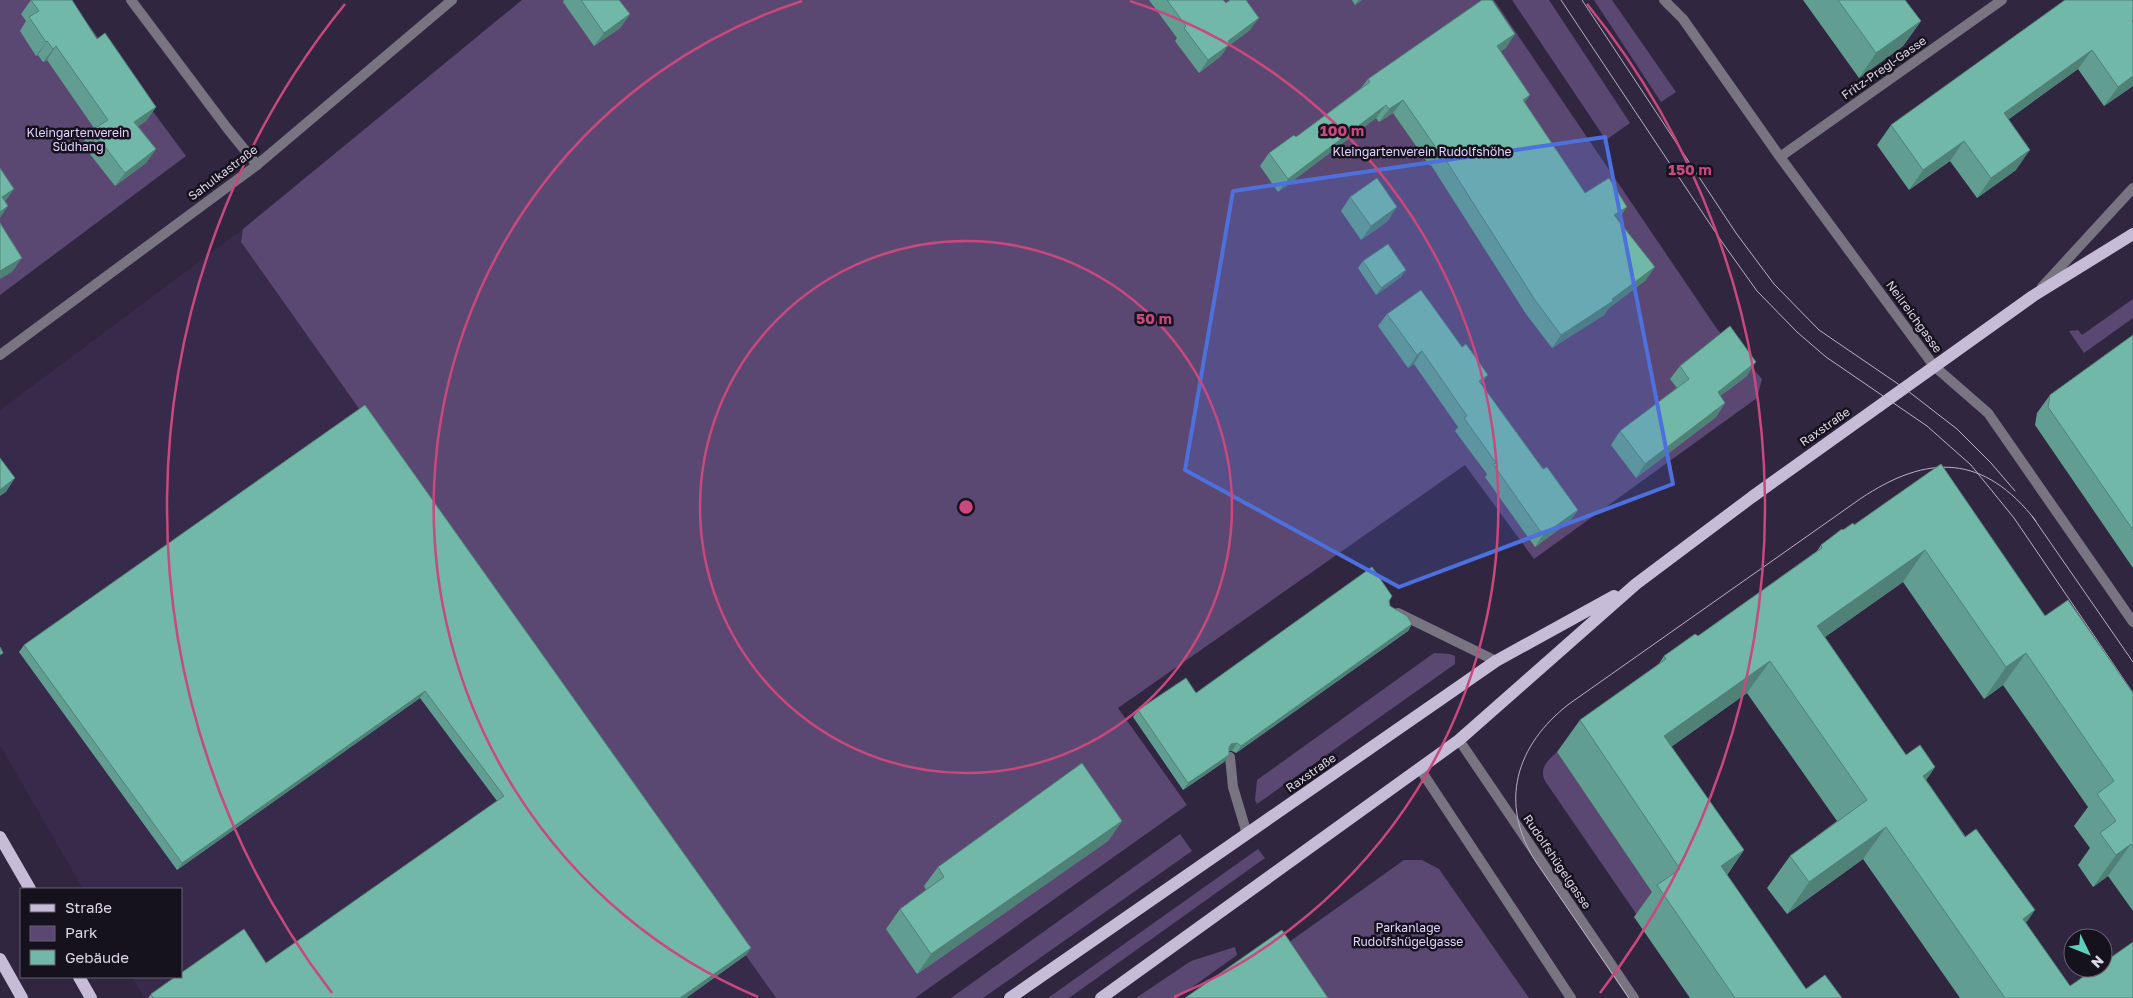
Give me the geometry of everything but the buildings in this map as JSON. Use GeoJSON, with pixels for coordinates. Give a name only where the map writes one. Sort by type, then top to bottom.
{"type":"FeatureCollection","features":[{"type":"Feature","properties":{"kind":"main road","name":"Raxstraße"},"geometry":{"type":"LineString","coordinates":[[1101,998],[1459,740],[1636,584],[1752,497],[2033,296],[2133,234]]}},
{"type":"Feature","properties":{"kind":"main road","name":"Raxstraße"},"geometry":{"type":"LineString","coordinates":[[1010,998],[1496,661],[1636,584]]}},
{"type":"Feature","properties":{"kind":"main road"},"geometry":{"type":"LineString","coordinates":[[0,837],[29,888]]}},
{"type":"Feature","properties":{"kind":"main road"},"geometry":{"type":"LineString","coordinates":[[0,959],[22,998]]}},
{"type":"Feature","properties":{"kind":"main road"},"geometry":{"type":"LineString","coordinates":[[80,978],[91,998]]}},
{"type":"Feature","properties":{"kind":"street"},"geometry":{"type":"LineString","coordinates":[[131,0],[257,165]]}},
{"type":"Feature","properties":{"kind":"street","name":"Sahulkastraße"},"geometry":{"type":"LineString","coordinates":[[0,355],[257,165],[452,0]]}},
{"type":"Feature","properties":{"kind":"street","name":"Neilreichgasse"},"geometry":{"type":"LineString","coordinates":[[1664,0],[1683,19],[1780,158],[1934,366],[1988,413],[2133,622]]}},
{"type":"Feature","properties":{"kind":"street","name":"Neilreichgasse"},"geometry":{"type":"LineString","coordinates":[[1675,0],[1683,19]]}},
{"type":"Feature","properties":{"kind":"street","name":"Fritz-Pregl-Gasse"},"geometry":{"type":"LineString","coordinates":[[1780,158],[2002,0]]}},
{"type":"Feature","properties":{"kind":"street","name":"Raxstraße"},"geometry":{"type":"LineString","coordinates":[[2033,296],[2133,188]]}},
{"type":"Feature","properties":{"kind":"street"},"geometry":{"type":"LineString","coordinates":[[1391,609],[1413,622],[1496,661]]}},
{"type":"Feature","properties":{"kind":"street","name":"Rudolfshügelgasse"},"geometry":{"type":"LineString","coordinates":[[1459,740],[1634,998]]}},
{"type":"Feature","properties":{"kind":"street"},"geometry":{"type":"LineString","coordinates":[[1230,757],[1233,788],[1247,834]]}},
{"type":"Feature","properties":{"kind":"street"},"geometry":{"type":"LineString","coordinates":[[1420,769],[1571,998]]}},
{"type":"Feature","properties":{"kind":"highlighted area"},"geometry":{"type":"Polygon","coordinates":[[[1605,137],[1673,484],[1399,587],[1185,470],[1233,191],[1605,137]]]}},
{"type":"Feature","properties":{"kind":"shaded area"},"geometry":{"type":"Polygon","coordinates":[[[243,229],[241,242],[776,998],[144,998],[133,978],[182,978],[182,888],[82,888],[0,745],[0,410],[243,229]]]}},
{"type":"Feature","properties":{"kind":"green space","name":"Kleingartenverein Südhang"},"geometry":{"type":"Polygon","coordinates":[[[0,0],[70,0],[186,156],[0,295],[0,0]]]}},
{"type":"Feature","properties":{"kind":"green space","name":"Kleingartenverein Rudolfshöhe"},"geometry":{"type":"Polygon","coordinates":[[[522,0],[1494,0],[1717,329],[1762,379],[1757,398],[1534,559],[1465,465],[1118,708],[1187,805],[915,998],[776,998],[241,242],[243,229],[522,0]]]}},
{"type":"Feature","properties":{"kind":"green space"},"geometry":{"type":"Polygon","coordinates":[[[1512,0],[1549,0],[1630,123],[1606,140],[1512,0]]]}},
{"type":"Feature","properties":{"kind":"green space"},"geometry":{"type":"Polygon","coordinates":[[[1594,0],[1612,0],[1676,92],[1661,102],[1594,0]]]}},
{"type":"Feature","properties":{"kind":"green space"},"geometry":{"type":"Polygon","coordinates":[[[2133,299],[2133,318],[2084,353],[2069,331],[2078,330],[2082,335],[2133,299]]]}},
{"type":"Feature","properties":{"kind":"green space"},"geometry":{"type":"Polygon","coordinates":[[[1434,653],[1455,656],[1455,664],[1257,804],[1255,800],[1257,780],[1434,653]]]}},
{"type":"Feature","properties":{"kind":"green space"},"geometry":{"type":"Polygon","coordinates":[[[1557,752],[1658,900],[1637,915],[1545,781],[1543,776],[1544,768],[1557,752]]]}},
{"type":"Feature","properties":{"kind":"green space"},"geometry":{"type":"Polygon","coordinates":[[[1180,834],[1192,851],[983,998],[951,998],[1180,834]]]}},
{"type":"Feature","properties":{"kind":"green space"},"geometry":{"type":"Polygon","coordinates":[[[1258,849],[1265,858],[1069,998],[1048,998],[1258,849]]]}},
{"type":"Feature","properties":{"kind":"green space","name":"Parkanlage Rudolfshügelgasse"},"geometry":{"type":"Polygon","coordinates":[[[1404,860],[1422,860],[1439,869],[1529,998],[1321,998],[1285,945],[1404,860]]]}},
{"type":"Feature","properties":{"kind":"green space"},"geometry":{"type":"Polygon","coordinates":[[[1235,947],[1237,955],[1177,998],[1136,998],[1191,961],[1235,947]]]}},
{"type":"Feature","properties":{"kind":"tram line"},"geometry":{"type":"LineString","coordinates":[[1561,0],[1722,242],[1757,291],[1797,332],[1826,357],[1927,426],[1971,465],[2014,518],[2133,693]]}},
{"type":"Feature","properties":{"kind":"tram line"},"geometry":{"type":"LineString","coordinates":[[1582,0],[1736,233],[1774,284],[1819,330],[1904,388],[1957,429],[1991,463],[2015,491]]}},
{"type":"Feature","properties":{"kind":"tram line"},"geometry":{"type":"LineString","coordinates":[[1629,998],[1536,862],[1524,840],[1518,818],[1516,797],[1518,776],[1525,756],[1536,738],[1551,720],[1569,704],[1860,499],[1885,484],[1909,474],[1932,468],[1954,468],[1975,472],[1996,483],[2016,499],[2036,521]]}},
{"type":"Feature","properties":{"kind":"tram line"},"geometry":{"type":"LineString","coordinates":[[2032,516],[2133,662]]}}]}
